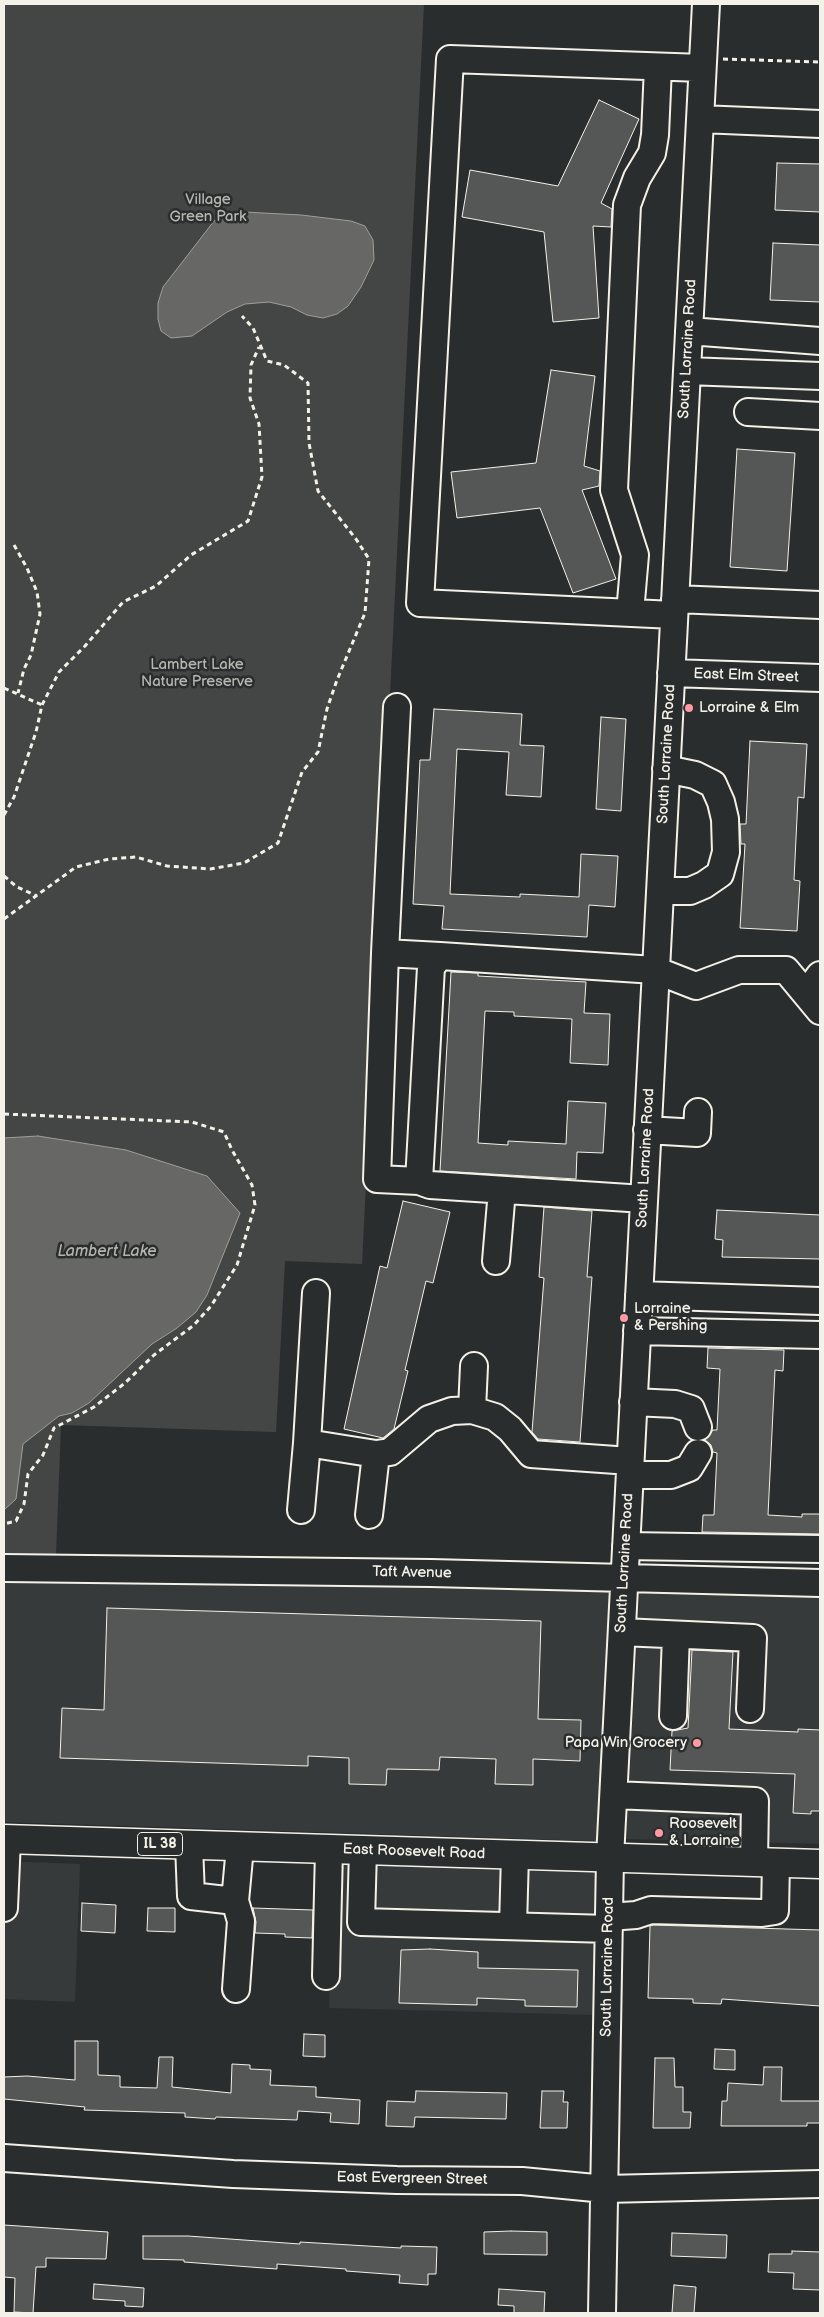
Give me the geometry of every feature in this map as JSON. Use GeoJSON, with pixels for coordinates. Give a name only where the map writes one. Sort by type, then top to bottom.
{"type":"FeatureCollection","features":[{"type":"Feature","properties":{"kind":"main road","name":"East Roosevelt Road"},"geometry":{"type":"LineString","coordinates":[[6,1839],[820,1864]]}},
{"type":"Feature","properties":{"kind":"street","name":"South Lorraine Road"},"geometry":{"type":"LineString","coordinates":[[602,2313],[610,1858],[700,119],[710,63],[706,4]]}},
{"type":"Feature","properties":{"kind":"street"},"geometry":{"type":"LineString","coordinates":[[710,63],[658,67],[450,59],[420,603],[630,613],[675,607],[820,605]]}},
{"type":"Feature","properties":{"kind":"street"},"geometry":{"type":"LineString","coordinates":[[630,613],[635,555],[614,490],[627,205],[637,178],[652,153],[655,135],[658,67]]}},
{"type":"Feature","properties":{"kind":"street"},"geometry":{"type":"LineString","coordinates":[[700,119],[820,124]]}},
{"type":"Feature","properties":{"kind":"street"},"geometry":{"type":"LineString","coordinates":[[689,332],[820,340]]}},
{"type":"Feature","properties":{"kind":"street"},"geometry":{"type":"LineString","coordinates":[[687,371],[820,376]]}},
{"type":"Feature","properties":{"kind":"street"},"geometry":{"type":"LineString","coordinates":[[748,412],[820,416]]}},
{"type":"Feature","properties":{"kind":"street","name":"East Elm Street"},"geometry":{"type":"LineString","coordinates":[[671,673],[820,678]]}},
{"type":"Feature","properties":{"kind":"street"},"geometry":{"type":"LineString","coordinates":[[397,708],[385,954],[377,1179],[419,1181],[430,1185],[644,1199]]}},
{"type":"Feature","properties":{"kind":"street"},"geometry":{"type":"LineString","coordinates":[[660,892],[690,891],[704,885],[720,874],[726,852],[725,819],[721,802],[713,784],[695,775],[666,769]]}},
{"type":"Feature","properties":{"kind":"street"},"geometry":{"type":"LineString","coordinates":[[385,954],[656,970],[696,986],[739,970],[786,970],[815,993]]}},
{"type":"Feature","properties":{"kind":"street"},"geometry":{"type":"LineString","coordinates":[[419,1181],[431,967],[440,956]]}},
{"type":"Feature","properties":{"kind":"street"},"geometry":{"type":"LineString","coordinates":[[647,1130],[697,1132],[698,1112]]}},
{"type":"Feature","properties":{"kind":"street"},"geometry":{"type":"LineString","coordinates":[[496,1260],[502,1190]]}},
{"type":"Feature","properties":{"kind":"street"},"geometry":{"type":"LineString","coordinates":[[300,1510],[307,1443],[316,1293]]}},
{"type":"Feature","properties":{"kind":"street"},"geometry":{"type":"LineString","coordinates":[[639,1295],[820,1301]]}},
{"type":"Feature","properties":{"kind":"street"},"geometry":{"type":"LineString","coordinates":[[637,1331],[820,1336]]}},
{"type":"Feature","properties":{"kind":"street"},"geometry":{"type":"LineString","coordinates":[[472,1410],[474,1366]]}},
{"type":"Feature","properties":{"kind":"street"},"geometry":{"type":"LineString","coordinates":[[633,1402],[674,1404],[691,1409],[698,1427]]}},
{"type":"Feature","properties":{"kind":"street"},"geometry":{"type":"LineString","coordinates":[[307,1443],[376,1454],[390,1452],[429,1419],[452,1411],[472,1410],[495,1417],[510,1429],[531,1454],[671,1475],[689,1468],[698,1453]]}},
{"type":"Feature","properties":{"kind":"street"},"geometry":{"type":"LineString","coordinates":[[369,1515],[376,1454]]}},
{"type":"Feature","properties":{"kind":"street"},"geometry":{"type":"LineString","coordinates":[[626,1546],[820,1549]]}},
{"type":"Feature","properties":{"kind":"street","name":"Taft Avenue"},"geometry":{"type":"LineString","coordinates":[[4,1568],[820,1583]]}},
{"type":"Feature","properties":{"kind":"street"},"geometry":{"type":"LineString","coordinates":[[622,1632],[753,1638],[750,1709]]}},
{"type":"Feature","properties":{"kind":"street"},"geometry":{"type":"LineString","coordinates":[[673,1716],[676,1635]]}},
{"type":"Feature","properties":{"kind":"street"},"geometry":{"type":"LineString","coordinates":[[363,1850],[361,1922],[513,1926],[609,1923],[651,1910],[762,1913],[776,1911],[765,1863],[755,1801],[614,1795]]}},
{"type":"Feature","properties":{"kind":"street"},"geometry":{"type":"LineString","coordinates":[[4,1900],[6,1839]]}},
{"type":"Feature","properties":{"kind":"street"},"geometry":{"type":"LineString","coordinates":[[189,1845],[191,1896],[235,1901]]}},
{"type":"Feature","properties":{"kind":"street"},"geometry":{"type":"LineString","coordinates":[[236,1990],[241,1921],[235,1901],[240,1847]]}},
{"type":"Feature","properties":{"kind":"street"},"geometry":{"type":"LineString","coordinates":[[326,1976],[329,1850]]}},
{"type":"Feature","properties":{"kind":"street"},"geometry":{"type":"LineString","coordinates":[[513,1926],[515,1855]]}},
{"type":"Feature","properties":{"kind":"street","name":"East Evergreen Street"},"geometry":{"type":"LineString","coordinates":[[4,2158],[232,2174],[397,2180],[522,2181],[605,2189],[820,2184]]}},
{"type":"Feature","properties":{"kind":"path"},"geometry":{"type":"LineString","coordinates":[[710,63],[820,62]]}},
{"type":"Feature","properties":{"kind":"path"},"geometry":{"type":"LineString","coordinates":[[4,919],[76,867],[108,858],[136,858],[167,866],[210,869],[244,862],[278,843],[302,772],[318,752],[327,709],[365,613],[369,559],[356,539],[318,491],[309,443],[308,383],[284,365],[267,361],[259,346],[253,328],[242,316]]}},
{"type":"Feature","properties":{"kind":"path"},"geometry":{"type":"LineString","coordinates":[[4,815],[14,797],[36,732],[42,705],[59,672],[85,646],[123,602],[156,586],[191,555],[248,521],[262,477],[259,424],[250,398],[251,365],[259,346]]}},
{"type":"Feature","properties":{"kind":"path"},"geometry":{"type":"LineString","coordinates":[[14,544],[27,568],[36,592],[40,614],[31,655],[24,669],[18,693]]}},
{"type":"Feature","properties":{"kind":"path"},"geometry":{"type":"LineString","coordinates":[[4,688],[42,705]]}},
{"type":"Feature","properties":{"kind":"path"},"geometry":{"type":"LineString","coordinates":[[4,876],[17,887],[37,896]]}},
{"type":"Feature","properties":{"kind":"path"},"geometry":{"type":"LineString","coordinates":[[4,1114],[192,1122],[224,1132],[252,1185],[255,1205],[237,1265],[211,1306],[194,1325],[154,1355],[125,1383],[94,1407],[54,1428],[43,1454],[28,1474],[24,1504],[16,1521],[4,1524]]}},
{"type":"Feature","properties":{"kind":"shaded area"},"geometry":{"type":"Polygon","coordinates":[[[4,1576],[613,1585],[596,1841],[4,1822],[4,1576]]]}},
{"type":"Feature","properties":{"kind":"shaded area"},"geometry":{"type":"Polygon","coordinates":[[[640,1587],[820,1593],[820,1844],[626,1839],[640,1587]]]}},
{"type":"Feature","properties":{"kind":"shaded area"},"geometry":{"type":"Polygon","coordinates":[[[4,1861],[80,1864],[75,2002],[4,1999],[4,1861]]]}},
{"type":"Feature","properties":{"kind":"shaded area"},"geometry":{"type":"Polygon","coordinates":[[[335,1865],[598,1873],[597,2015],[329,2008],[335,1865]]]}},
{"type":"Feature","properties":{"kind":"green space","name":"Village Green Park"},"geometry":{"type":"Polygon","coordinates":[[[4,4],[424,4],[362,1264],[285,1261],[276,1432],[61,1425],[56,1555],[4,1553],[4,4]]]}},
{"type":"Feature","properties":{"kind":"water"},"geometry":{"type":"Polygon","coordinates":[[[244,212],[301,215],[351,221],[365,226],[373,240],[374,260],[361,287],[348,306],[337,314],[323,318],[307,315],[291,307],[269,302],[245,304],[227,312],[192,336],[171,338],[161,331],[158,319],[158,303],[163,287],[214,221],[227,214],[244,212]]]}},
{"type":"Feature","properties":{"kind":"water","name":"Lambert Lake"},"geometry":{"type":"Polygon","coordinates":[[[38,1136],[126,1150],[207,1176],[240,1213],[207,1295],[196,1312],[177,1328],[152,1344],[89,1403],[72,1413],[59,1416],[23,1444],[16,1499],[4,1510],[4,1138],[38,1136]]]}},
{"type":"Feature","properties":{"kind":"building"},"geometry":{"type":"Polygon","coordinates":[[[599,100],[639,119],[601,203],[612,209],[611,227],[593,226],[599,318],[553,322],[544,232],[462,217],[470,170],[558,186],[599,100]]]}},
{"type":"Feature","properties":{"kind":"building"},"geometry":{"type":"Polygon","coordinates":[[[777,163],[820,164],[820,212],[775,210],[777,163]]]}},
{"type":"Feature","properties":{"kind":"building"},"geometry":{"type":"Polygon","coordinates":[[[773,243],[820,245],[820,302],[770,300],[773,243]]]}},
{"type":"Feature","properties":{"kind":"building"},"geometry":{"type":"Polygon","coordinates":[[[551,370],[595,376],[584,466],[600,471],[599,486],[582,490],[616,579],[573,593],[540,508],[457,518],[451,472],[536,463],[551,370]]]}},
{"type":"Feature","properties":{"kind":"building"},"geometry":{"type":"Polygon","coordinates":[[[737,449],[795,453],[787,571],[730,567],[737,449]]]}},
{"type":"Feature","properties":{"kind":"building"},"geometry":{"type":"Polygon","coordinates":[[[434,709],[522,714],[520,745],[544,746],[541,797],[506,795],[509,752],[457,749],[450,894],[520,897],[520,894],[579,897],[581,854],[618,856],[615,907],[589,905],[587,937],[442,929],[444,906],[413,904],[420,760],[430,760],[434,709]]]}},
{"type":"Feature","properties":{"kind":"building"},"geometry":{"type":"Polygon","coordinates":[[[601,717],[626,719],[621,811],[596,809],[601,717]]]}},
{"type":"Feature","properties":{"kind":"building"},"geometry":{"type":"Polygon","coordinates":[[[750,741],[807,744],[804,798],[798,797],[794,880],[800,881],[797,931],[740,928],[745,844],[741,844],[740,824],[746,824],[750,741]]]}},
{"type":"Feature","properties":{"kind":"building"},"geometry":{"type":"Polygon","coordinates":[[[451,972],[478,973],[478,976],[586,982],[584,1013],[610,1014],[608,1065],[570,1063],[572,1019],[514,1016],[514,1012],[485,1011],[478,1143],[508,1145],[508,1141],[566,1144],[568,1101],[606,1103],[603,1153],[577,1152],[576,1179],[440,1171],[451,972]]]}},
{"type":"Feature","properties":{"kind":"building"},"geometry":{"type":"Polygon","coordinates":[[[403,1201],[450,1212],[433,1283],[426,1281],[405,1370],[408,1371],[394,1429],[383,1438],[344,1429],[380,1266],[387,1268],[403,1201]]]}},
{"type":"Feature","properties":{"kind":"building"},"geometry":{"type":"Polygon","coordinates":[[[544,1207],[592,1211],[587,1277],[592,1277],[580,1442],[538,1439],[532,1432],[544,1278],[539,1277],[544,1207]]]}},
{"type":"Feature","properties":{"kind":"building"},"geometry":{"type":"Polygon","coordinates":[[[717,1210],[820,1215],[820,1259],[722,1257],[723,1240],[715,1239],[717,1210]]]}},
{"type":"Feature","properties":{"kind":"building"},"geometry":{"type":"Polygon","coordinates":[[[708,1348],[784,1350],[783,1371],[775,1370],[768,1515],[802,1517],[802,1514],[820,1514],[820,1534],[702,1532],[703,1515],[714,1515],[717,1453],[713,1452],[711,1445],[705,1440],[713,1430],[717,1430],[720,1369],[707,1368],[708,1348]]]}},
{"type":"Feature","properties":{"kind":"building"},"geometry":{"type":"Polygon","coordinates":[[[107,1608],[541,1621],[538,1719],[581,1720],[580,1761],[533,1759],[533,1785],[495,1784],[496,1759],[440,1757],[439,1770],[387,1769],[386,1785],[349,1784],[349,1758],[308,1756],[308,1766],[60,1758],[62,1708],[104,1710],[107,1608]]]}},
{"type":"Feature","properties":{"kind":"building"},"geometry":{"type":"Polygon","coordinates":[[[692,1650],[733,1652],[729,1729],[798,1732],[798,1729],[820,1730],[820,1811],[811,1811],[811,1814],[793,1813],[795,1774],[670,1770],[672,1731],[688,1728],[692,1650]]]}},
{"type":"Feature","properties":{"kind":"building"},"geometry":{"type":"Polygon","coordinates":[[[82,1903],[116,1905],[115,1933],[81,1931],[82,1903]]]}},
{"type":"Feature","properties":{"kind":"building"},"geometry":{"type":"Polygon","coordinates":[[[148,1908],[175,1908],[175,1932],[147,1931],[148,1908]]]}},
{"type":"Feature","properties":{"kind":"building"},"geometry":{"type":"Polygon","coordinates":[[[253,1908],[313,1910],[312,1938],[285,1937],[285,1934],[255,1933],[256,1922],[253,1908]]]}},
{"type":"Feature","properties":{"kind":"building"},"geometry":{"type":"Polygon","coordinates":[[[650,1926],[820,1930],[820,2006],[722,1999],[721,2004],[693,2003],[693,1999],[648,1998],[650,1926]]]}},
{"type":"Feature","properties":{"kind":"building"},"geometry":{"type":"Polygon","coordinates":[[[430,1949],[478,1952],[478,1968],[578,1970],[577,2007],[525,2006],[525,2000],[477,1998],[477,2005],[399,2003],[401,1950],[430,1949]]]}},
{"type":"Feature","properties":{"kind":"building"},"geometry":{"type":"Polygon","coordinates":[[[304,2034],[325,2035],[325,2057],[303,2056],[304,2034]]]}},
{"type":"Feature","properties":{"kind":"building"},"geometry":{"type":"Polygon","coordinates":[[[75,2041],[98,2041],[98,2075],[120,2076],[120,2087],[157,2088],[159,2057],[173,2057],[172,2087],[231,2093],[232,2064],[250,2065],[250,2069],[271,2070],[270,2085],[316,2087],[316,2097],[360,2100],[359,2124],[330,2122],[331,2113],[298,2111],[297,2120],[216,2117],[215,2119],[185,2117],[185,2113],[84,2110],[85,2107],[4,2099],[4,2077],[27,2076],[75,2080],[75,2041]]]}},
{"type":"Feature","properties":{"kind":"building"},"geometry":{"type":"Polygon","coordinates":[[[715,2049],[735,2050],[735,2070],[714,2069],[715,2049]]]}},
{"type":"Feature","properties":{"kind":"building"},"geometry":{"type":"Polygon","coordinates":[[[655,2058],[674,2058],[675,2087],[683,2087],[683,2112],[691,2112],[690,2128],[653,2128],[655,2058]]]}},
{"type":"Feature","properties":{"kind":"building"},"geometry":{"type":"Polygon","coordinates":[[[764,2067],[782,2067],[781,2101],[820,2101],[820,2123],[807,2123],[807,2126],[721,2126],[722,2101],[727,2101],[728,2083],[763,2085],[764,2067]]]}},
{"type":"Feature","properties":{"kind":"building"},"geometry":{"type":"Polygon","coordinates":[[[416,2091],[507,2093],[506,2119],[415,2117],[414,2127],[386,2126],[387,2101],[415,2102],[416,2091]]]}},
{"type":"Feature","properties":{"kind":"building"},"geometry":{"type":"Polygon","coordinates":[[[542,2091],[564,2091],[563,2102],[568,2102],[567,2128],[540,2128],[542,2091]]]}},
{"type":"Feature","properties":{"kind":"building"},"geometry":{"type":"Polygon","coordinates":[[[4,2225],[108,2232],[106,2259],[46,2258],[46,2267],[36,2267],[33,2313],[14,2312],[15,2278],[4,2277],[4,2225]]]}},
{"type":"Feature","properties":{"kind":"building"},"geometry":{"type":"Polygon","coordinates":[[[484,2232],[547,2232],[547,2255],[484,2254],[484,2232]]]}},
{"type":"Feature","properties":{"kind":"building"},"geometry":{"type":"Polygon","coordinates":[[[672,2233],[727,2235],[726,2258],[671,2256],[672,2233]]]}},
{"type":"Feature","properties":{"kind":"building"},"geometry":{"type":"Polygon","coordinates":[[[143,2236],[188,2236],[300,2244],[300,2242],[401,2248],[401,2246],[437,2247],[436,2274],[428,2274],[428,2285],[399,2283],[400,2275],[346,2271],[346,2269],[277,2264],[277,2269],[184,2262],[184,2260],[143,2259],[143,2236]]]}},
{"type":"Feature","properties":{"kind":"building"},"geometry":{"type":"Polygon","coordinates":[[[792,2251],[820,2252],[820,2290],[793,2289],[794,2273],[768,2272],[769,2254],[792,2254],[792,2251]]]}},
{"type":"Feature","properties":{"kind":"building"},"geometry":{"type":"Polygon","coordinates":[[[94,2284],[144,2288],[143,2307],[125,2306],[125,2301],[93,2299],[94,2284]]]}},
{"type":"Feature","properties":{"kind":"building"},"geometry":{"type":"Polygon","coordinates":[[[674,2285],[696,2287],[694,2313],[672,2313],[674,2285]]]}},
{"type":"Feature","properties":{"kind":"building"},"geometry":{"type":"Polygon","coordinates":[[[499,2289],[545,2292],[544,2313],[514,2313],[514,2306],[498,2305],[499,2289]]]}},
{"type":"Feature","properties":{"kind":"place","name":"Lorraine & Elm"},"geometry":{"type":"Point","coordinates":[689,708]}},
{"type":"Feature","properties":{"kind":"place","name":"Lorraine & Pershing"},"geometry":{"type":"Point","coordinates":[624,1318]}},
{"type":"Feature","properties":{"kind":"place","name":"Papa Win Grocery"},"geometry":{"type":"Point","coordinates":[697,1743]}},
{"type":"Feature","properties":{"kind":"place","name":"Roosevelt & Lorraine"},"geometry":{"type":"Point","coordinates":[659,1833]}},
{"type":"Feature","properties":{"kind":"park label","name":"Lambert Lake Nature Preserve"},"geometry":{"type":"Point","coordinates":[197,674]}}]}
